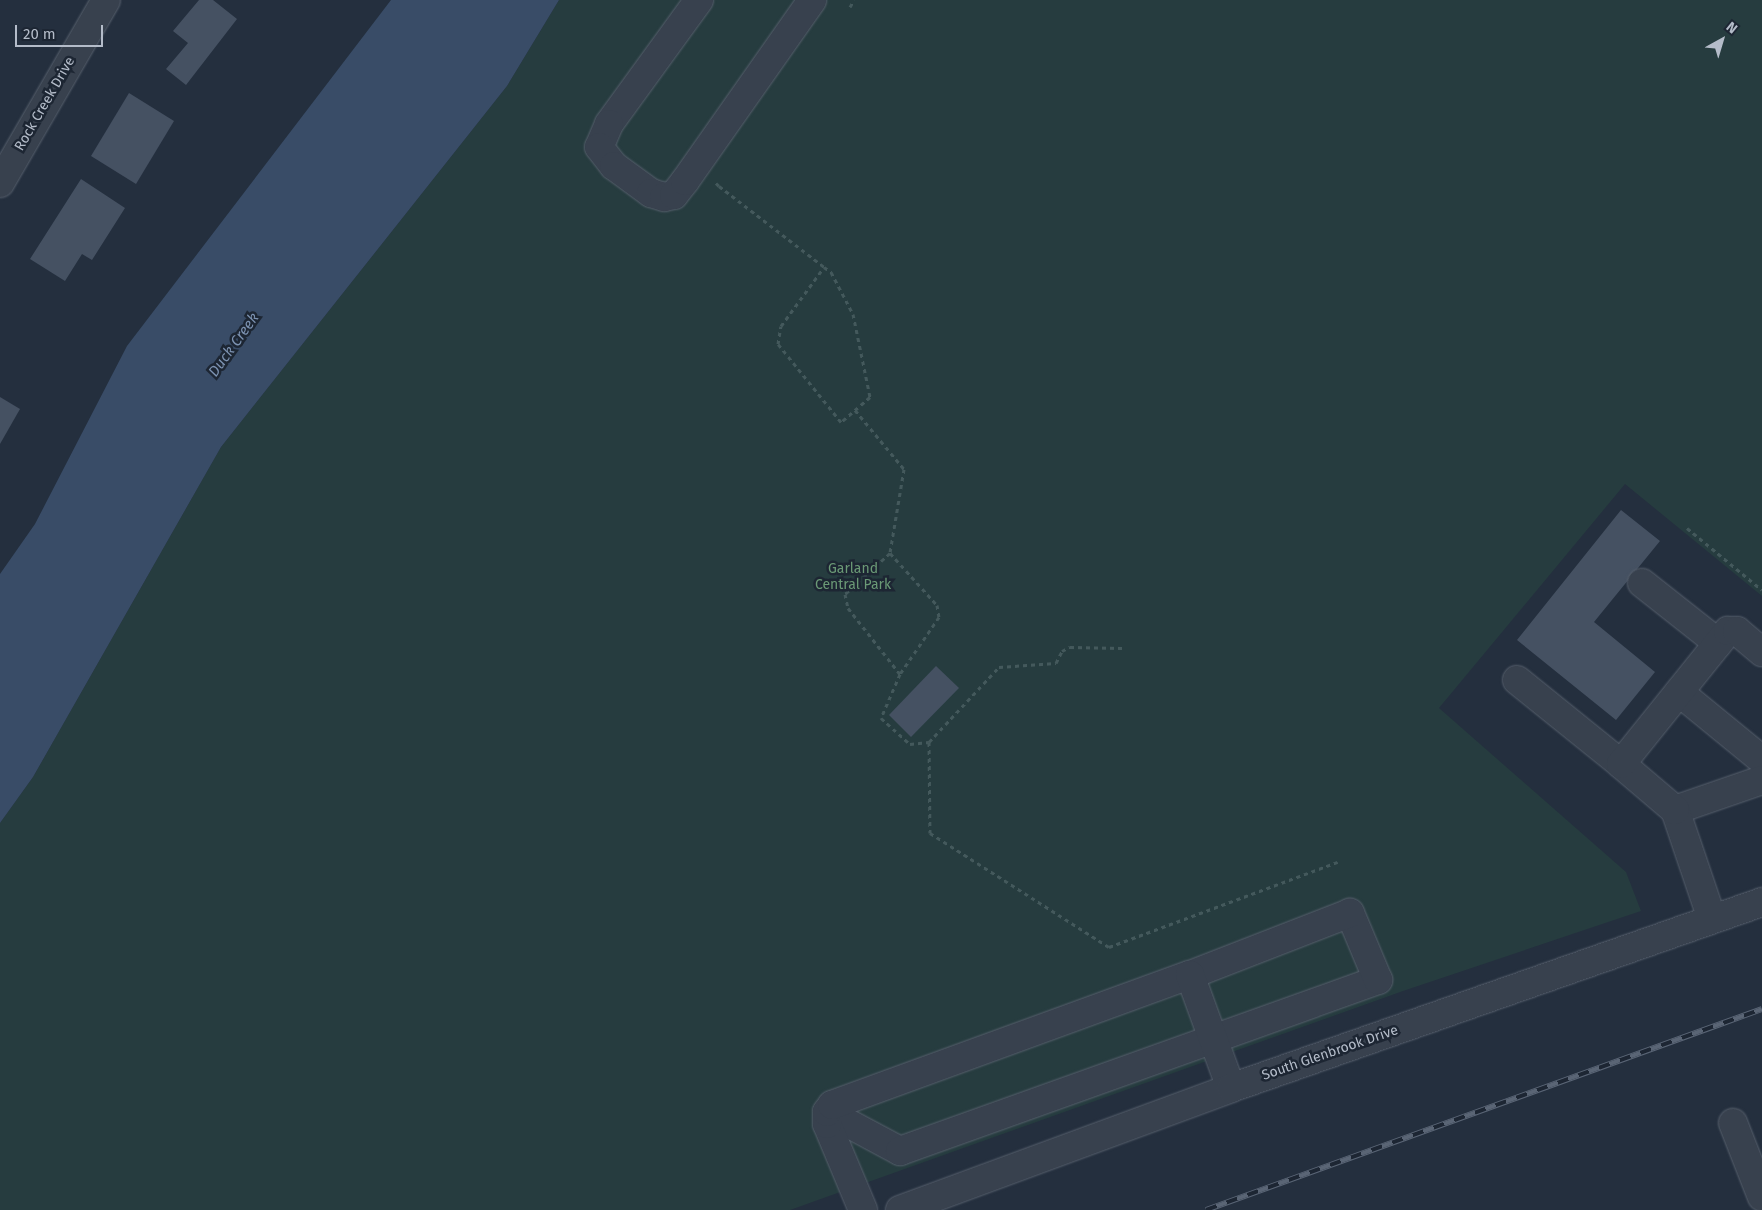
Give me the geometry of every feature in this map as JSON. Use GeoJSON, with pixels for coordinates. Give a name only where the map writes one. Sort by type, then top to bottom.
{"type":"FeatureCollection","features":[{"type":"Feature","properties":{"kind":"street","name":"Rock Creek Drive"},"geometry":{"type":"LineString","coordinates":[[0,183],[106,0]]}},
{"type":"Feature","properties":{"kind":"street"},"geometry":{"type":"LineString","coordinates":[[699,0],[618,110],[601,136],[599,147],[614,166],[651,194],[664,197],[674,195],[685,181],[812,0]]}},
{"type":"Feature","properties":{"kind":"street"},"geometry":{"type":"LineString","coordinates":[[1642,583],[1718,644]]}},
{"type":"Feature","properties":{"kind":"street"},"geometry":{"type":"LineString","coordinates":[[1621,764],[1728,631],[1737,631],[1762,652]]}},
{"type":"Feature","properties":{"kind":"street"},"geometry":{"type":"LineString","coordinates":[[1517,680],[1676,810],[1712,919]]}},
{"type":"Feature","properties":{"kind":"street"},"geometry":{"type":"LineString","coordinates":[[1679,692],[1762,760]]}},
{"type":"Feature","properties":{"kind":"street"},"geometry":{"type":"LineString","coordinates":[[1676,810],[1762,780]]}},
{"type":"Feature","properties":{"kind":"street","name":"South Glenbrook Drive"},"geometry":{"type":"LineString","coordinates":[[900,1210],[1230,1088],[1762,902]]}},
{"type":"Feature","properties":{"kind":"street"},"geometry":{"type":"LineString","coordinates":[[827,1112],[900,1152],[1378,980],[1350,913],[1190,975],[840,1100],[827,1112],[827,1124],[863,1210]]}},
{"type":"Feature","properties":{"kind":"street"},"geometry":{"type":"LineString","coordinates":[[1190,975],[1230,1088]]}},
{"type":"Feature","properties":{"kind":"street"},"geometry":{"type":"LineString","coordinates":[[1733,1123],[1762,1197]]}},
{"type":"Feature","properties":{"kind":"path"},"geometry":{"type":"LineString","coordinates":[[850,7],[854,0]]}},
{"type":"Feature","properties":{"kind":"path"},"geometry":{"type":"LineString","coordinates":[[720,186],[831,272],[853,314],[870,397],[841,422],[778,344],[781,326],[824,267]]}},
{"type":"Feature","properties":{"kind":"path"},"geometry":{"type":"LineString","coordinates":[[855,410],[904,469],[890,553],[845,594],[848,608],[900,674]]}},
{"type":"Feature","properties":{"kind":"path"},"geometry":{"type":"LineString","coordinates":[[1687,528],[1762,590]]}},
{"type":"Feature","properties":{"kind":"path"},"geometry":{"type":"LineString","coordinates":[[890,553],[937,605],[939,617],[900,674],[881,718],[910,744],[929,742],[999,667],[1056,663],[1062,651],[1070,647],[1122,648]]}},
{"type":"Feature","properties":{"kind":"path"},"geometry":{"type":"LineString","coordinates":[[929,742],[930,833],[1109,947],[1338,862]]}},
{"type":"Feature","properties":{"kind":"green space","name":"Garland Central Park"},"geometry":{"type":"Polygon","coordinates":[[[559,0],[1762,0],[1762,596],[1625,484],[1439,708],[1626,872],[1641,911],[1403,991],[790,1210],[0,1210],[0,823],[33,777],[221,447],[507,86],[559,0]]]}},
{"type":"Feature","properties":{"kind":"water","name":"Duck Creek"},"geometry":{"type":"Polygon","coordinates":[[[391,0],[559,0],[507,86],[221,447],[33,777],[0,823],[0,574],[35,524],[127,346],[391,0]]]}},
{"type":"Feature","properties":{"kind":"building"},"geometry":{"type":"Polygon","coordinates":[[[199,0],[213,0],[237,19],[186,85],[166,69],[188,43],[173,31],[199,0]]]}},
{"type":"Feature","properties":{"kind":"building"},"geometry":{"type":"Polygon","coordinates":[[[129,93],[174,121],[136,184],[91,156],[129,93]]]}},
{"type":"Feature","properties":{"kind":"building"},"geometry":{"type":"Polygon","coordinates":[[[81,179],[125,208],[92,260],[82,254],[65,281],[30,259],[81,179]]]}},
{"type":"Feature","properties":{"kind":"building"},"geometry":{"type":"Polygon","coordinates":[[[0,397],[20,409],[0,444],[0,397]]]}},
{"type":"Feature","properties":{"kind":"building"},"geometry":{"type":"Polygon","coordinates":[[[1621,510],[1660,541],[1594,622],[1655,672],[1616,720],[1517,640],[1621,510]]]}},
{"type":"Feature","properties":{"kind":"building"},"geometry":{"type":"Polygon","coordinates":[[[936,666],[959,688],[911,737],[889,715],[936,666]]]}},
{"type":"Feature","properties":{"kind":"railway"},"geometry":{"type":"LineString","coordinates":[[1206,1210],[1762,1009]]}}]}
